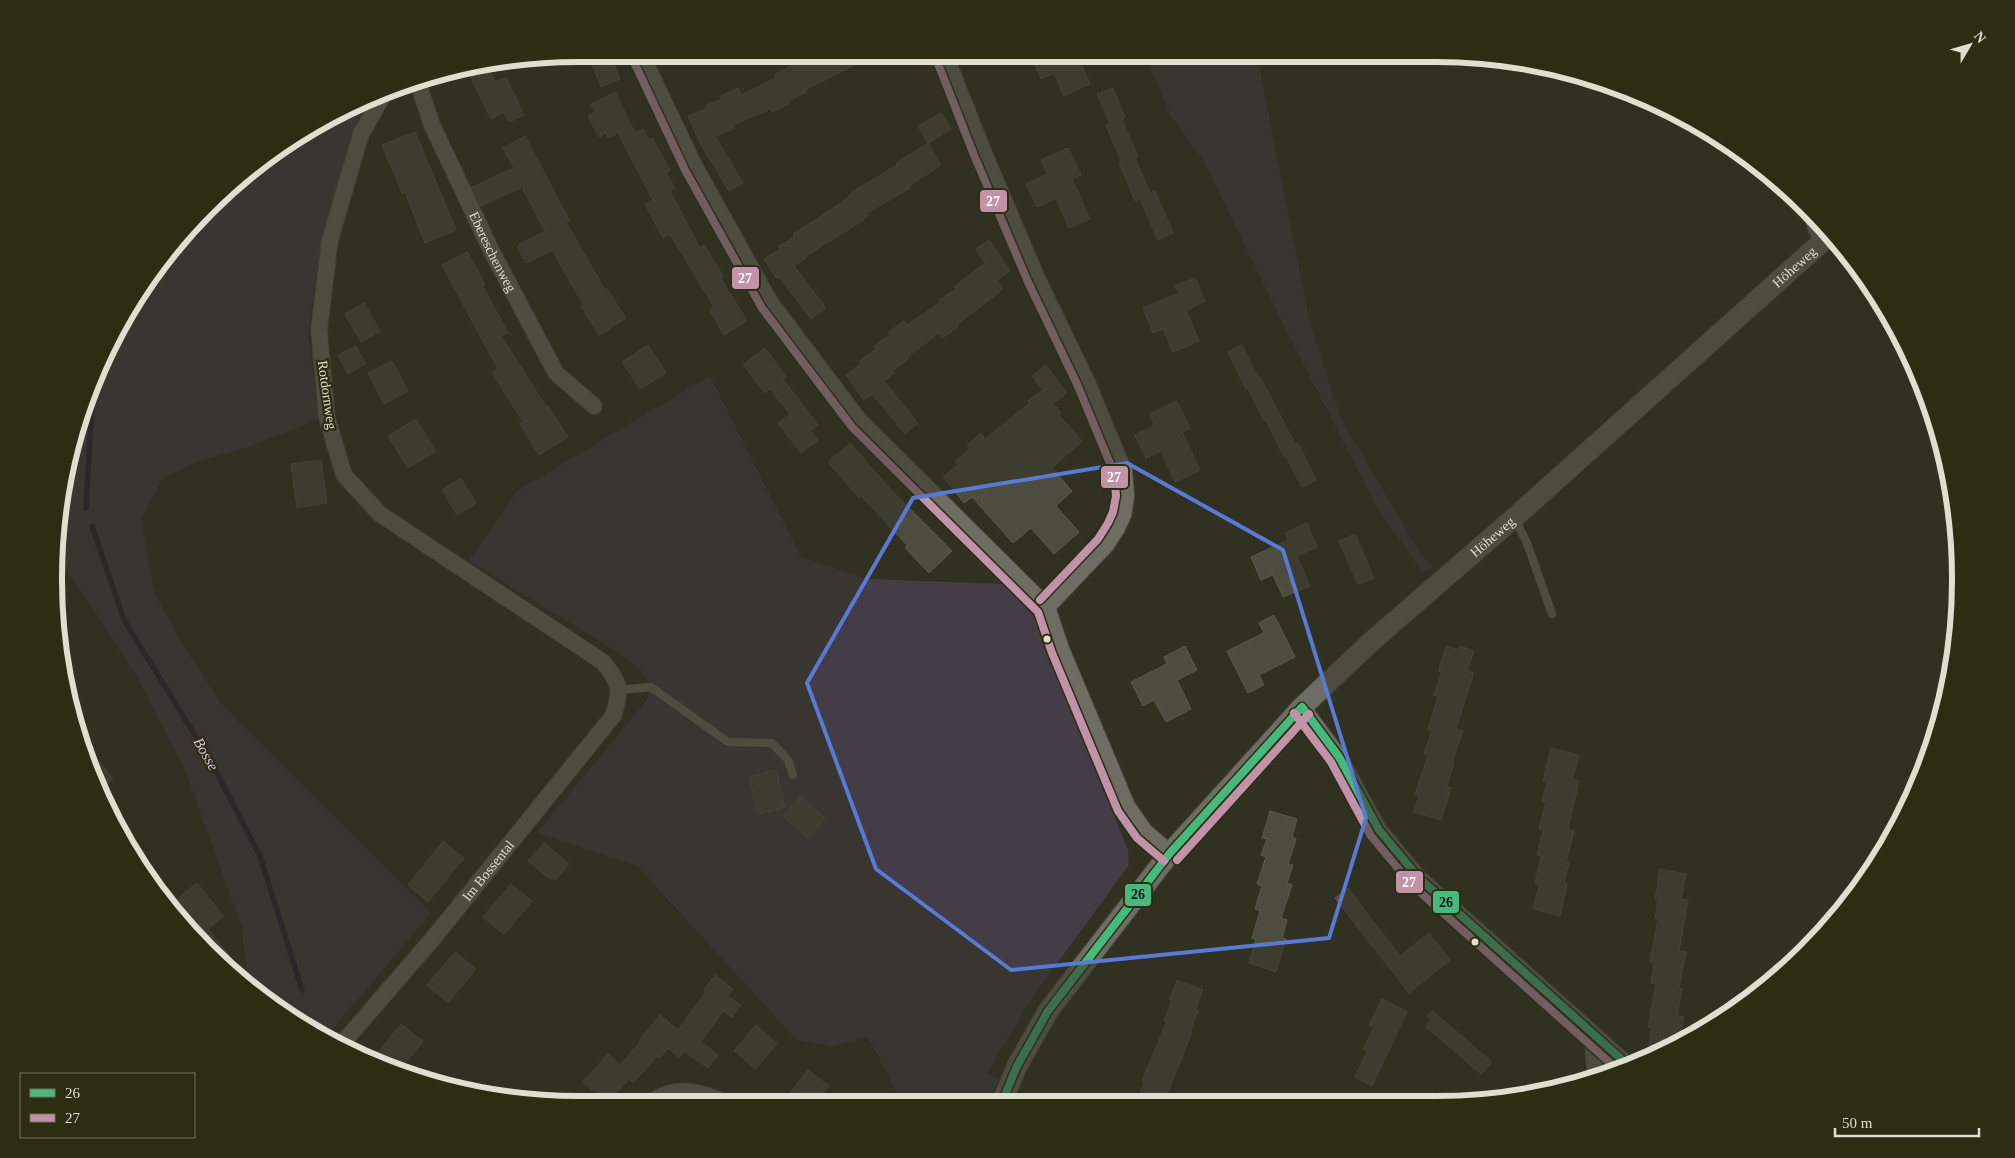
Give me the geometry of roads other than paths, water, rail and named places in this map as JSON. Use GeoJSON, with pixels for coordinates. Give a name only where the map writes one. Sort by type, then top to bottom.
{"type":"FeatureCollection","features":[{"type":"Feature","properties":{"kind":"street"},"geometry":{"type":"LineString","coordinates":[[645,62],[694,165],[770,302],[859,420],[1047,607],[1061,649],[1127,806],[1145,832],[1170,854]]}},
{"type":"Feature","properties":{"kind":"street"},"geometry":{"type":"LineString","coordinates":[[948,62],[983,151],[1037,278],[1086,380],[1124,471],[1126,496],[1123,515],[1117,528],[1106,544],[1047,607]]}},
{"type":"Feature","properties":{"kind":"street","name":"Ebereschenweg"},"geometry":{"type":"LineString","coordinates":[[420,88],[432,125],[492,252],[556,373],[594,406]]}},
{"type":"Feature","properties":{"kind":"street","name":"Rotdornweg"},"geometry":{"type":"LineString","coordinates":[[379,103],[361,134],[330,240],[319,330],[327,418],[344,475],[380,514],[603,662],[613,674],[620,690]]}},
{"type":"Feature","properties":{"kind":"street","name":"Höheweg"},"geometry":{"type":"LineString","coordinates":[[1004,1096],[1017,1066],[1048,1011],[1170,854],[1302,708],[1372,641],[1515,517],[1826,240]]}},
{"type":"Feature","properties":{"kind":"street","name":"Im Bossental"},"geometry":{"type":"LineString","coordinates":[[346,1039],[435,936],[612,716],[618,703],[620,690]]}},
{"type":"Feature","properties":{"kind":"street"},"geometry":{"type":"LineString","coordinates":[[1302,708],[1339,757],[1379,830],[1419,878],[1623,1060]]}},
{"type":"Feature","properties":{"kind":"street"},"geometry":{"type":"LineString","coordinates":[[1592,1034],[1595,1070]]}},
{"type":"Feature","properties":{"kind":"street"},"geometry":{"type":"LineString","coordinates":[[660,1096],[674,1092],[703,1093],[711,1096]]}},
{"type":"Feature","properties":{"kind":"lane"},"geometry":{"type":"LineString","coordinates":[[1515,517],[1527,542],[1552,614]]}},
{"type":"Feature","properties":{"kind":"lane"},"geometry":{"type":"LineString","coordinates":[[620,690],[651,687],[728,742],[772,743],[788,760],[793,775]]}},
{"type":"Feature","properties":{"kind":"waterway","name":"Bosse"},"geometry":{"type":"LineString","coordinates":[[86,508],[92,408]]}},
{"type":"Feature","properties":{"kind":"waterway","name":"Bosse"},"geometry":{"type":"LineString","coordinates":[[92,526],[124,620],[209,758],[260,856],[302,990]]}}]}
